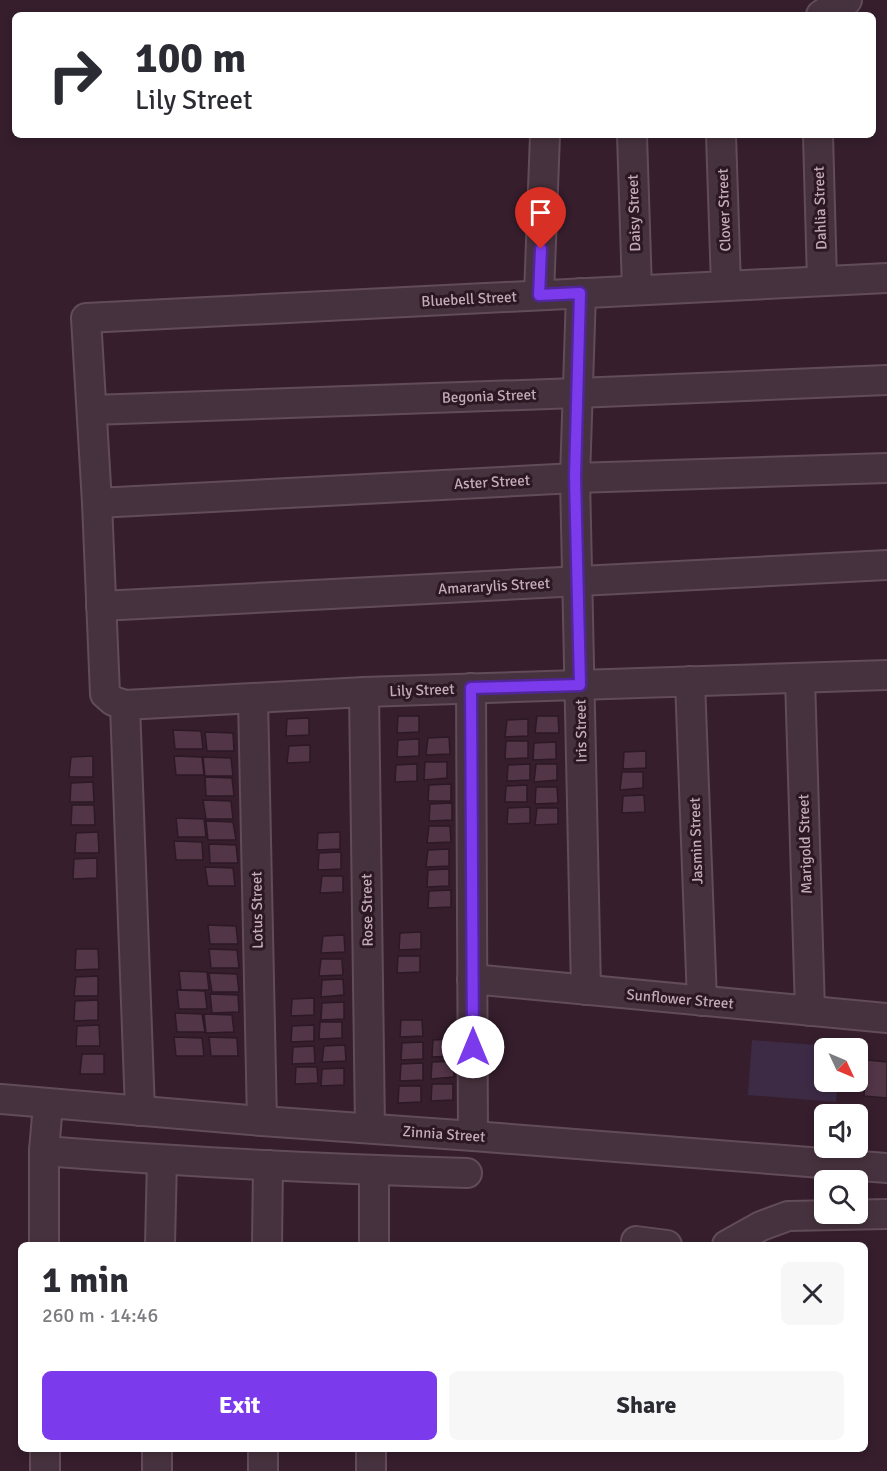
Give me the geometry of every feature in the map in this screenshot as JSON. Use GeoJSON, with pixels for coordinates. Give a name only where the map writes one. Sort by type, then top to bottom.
{"type":"FeatureCollection","features":[{"type":"Feature","properties":{"kind":"street"},"geometry":{"type":"LineString","coordinates":[[826,12],[847,0]]}},
{"type":"Feature","properties":{"kind":"street"},"geometry":{"type":"LineString","coordinates":[[539,295],[545,138]]}},
{"type":"Feature","properties":{"kind":"street","name":"Daisy Street"},"geometry":{"type":"LineString","coordinates":[[632,138],[637,290]]}},
{"type":"Feature","properties":{"kind":"street","name":"Clover Street"},"geometry":{"type":"LineString","coordinates":[[721,138],[726,286]]}},
{"type":"Feature","properties":{"kind":"street","name":"Dahlia Street"},"geometry":{"type":"LineString","coordinates":[[818,138],[822,281]]}},
{"type":"Feature","properties":{"kind":"street","name":"Bluebell Street"},"geometry":{"type":"LineString","coordinates":[[92,410],[86,318],[887,278]]}},
{"type":"Feature","properties":{"kind":"street","name":"Iris Street"},"geometry":{"type":"LineString","coordinates":[[580,293],[575,477],[586,990]]}},
{"type":"Feature","properties":{"kind":"street","name":"Begonia Street"},"geometry":{"type":"LineString","coordinates":[[92,410],[887,380]]}},
{"type":"Feature","properties":{"kind":"street"},"geometry":{"type":"LineString","coordinates":[[92,410],[101,606],[115,699],[140,1111]]}},
{"type":"Feature","properties":{"kind":"street","name":"Aster Street"},"geometry":{"type":"LineString","coordinates":[[97,503],[575,477],[887,468]]}},
{"type":"Feature","properties":{"kind":"street","name":"Amararylis Street"},"geometry":{"type":"LineString","coordinates":[[101,606],[887,566]]}},
{"type":"Feature","properties":{"kind":"street","name":"Lily Street"},"geometry":{"type":"LineString","coordinates":[[115,699],[253,699],[364,692],[887,675]]}},
{"type":"Feature","properties":{"kind":"street","name":"Marigold Street"},"geometry":{"type":"LineString","coordinates":[[800,678],[810,1011]]}},
{"type":"Feature","properties":{"kind":"street","name":"Jasmin Street"},"geometry":{"type":"LineString","coordinates":[[690,681],[702,1001]]}},
{"type":"Feature","properties":{"kind":"street"},"geometry":{"type":"LineString","coordinates":[[471,688],[473,1136]]}},
{"type":"Feature","properties":{"kind":"street","name":"Rose Street"},"geometry":{"type":"LineString","coordinates":[[364,692],[370,1128]]}},
{"type":"Feature","properties":{"kind":"street","name":"Lotus Street"},"geometry":{"type":"LineString","coordinates":[[253,699],[262,1121]]}},
{"type":"Feature","properties":{"kind":"street","name":"Sunflower Street"},"geometry":{"type":"LineString","coordinates":[[472,980],[887,1018]]}},
{"type":"Feature","properties":{"kind":"street","name":"Zinnia Street"},"geometry":{"type":"LineString","coordinates":[[1,1099],[887,1168]]}},
{"type":"Feature","properties":{"kind":"street"},"geometry":{"type":"LineString","coordinates":[[44,1242],[44,1151],[48,1104]]}},
{"type":"Feature","properties":{"kind":"street"},"geometry":{"type":"LineString","coordinates":[[44,1151],[162,1160],[374,1171],[467,1173]]}},
{"type":"Feature","properties":{"kind":"street"},"geometry":{"type":"LineString","coordinates":[[160,1242],[162,1160]]}},
{"type":"Feature","properties":{"kind":"street"},"geometry":{"type":"LineString","coordinates":[[267,1242],[268,1165]]}},
{"type":"Feature","properties":{"kind":"street"},"geometry":{"type":"LineString","coordinates":[[374,1171],[374,1242]]}},
{"type":"Feature","properties":{"kind":"street"},"geometry":{"type":"LineString","coordinates":[[732,1242],[761,1226],[788,1216],[887,1214]]}},
{"type":"Feature","properties":{"kind":"street"},"geometry":{"type":"LineString","coordinates":[[636,1241],[644,1242]]}},
{"type":"Feature","properties":{"kind":"street"},"geometry":{"type":"LineString","coordinates":[[45,1452],[45,1471]]}},
{"type":"Feature","properties":{"kind":"street"},"geometry":{"type":"LineString","coordinates":[[157,1471],[158,1452]]}},
{"type":"Feature","properties":{"kind":"street"},"geometry":{"type":"LineString","coordinates":[[262,1471],[263,1452]]}},
{"type":"Feature","properties":{"kind":"street"},"geometry":{"type":"LineString","coordinates":[[371,1452],[371,1471]]}},
{"type":"Feature","properties":{"kind":"shaded area"},"geometry":{"type":"Polygon","coordinates":[[[752,1040],[814,1045],[814,1092],[837,1092],[836,1102],[748,1095],[752,1040]]]}},
{"type":"Feature","properties":{"kind":"building"},"geometry":{"type":"Polygon","coordinates":[[[398,716],[419,716],[419,732],[397,733],[398,716]]]}},
{"type":"Feature","properties":{"kind":"building"},"geometry":{"type":"Polygon","coordinates":[[[537,716],[558,716],[559,733],[535,733],[537,716]]]}},
{"type":"Feature","properties":{"kind":"building"},"geometry":{"type":"Polygon","coordinates":[[[309,718],[309,735],[286,736],[287,719],[309,718]]]}},
{"type":"Feature","properties":{"kind":"building"},"geometry":{"type":"Polygon","coordinates":[[[528,719],[528,736],[505,737],[507,720],[528,719]]]}},
{"type":"Feature","properties":{"kind":"building"},"geometry":{"type":"Polygon","coordinates":[[[173,730],[201,731],[203,749],[175,749],[173,730]]]}},
{"type":"Feature","properties":{"kind":"building"},"geometry":{"type":"Polygon","coordinates":[[[205,732],[233,733],[234,751],[207,751],[205,732]]]}},
{"type":"Feature","properties":{"kind":"building"},"geometry":{"type":"Polygon","coordinates":[[[449,737],[450,754],[426,755],[428,738],[449,737]]]}},
{"type":"Feature","properties":{"kind":"building"},"geometry":{"type":"Polygon","coordinates":[[[419,739],[419,756],[397,757],[398,740],[419,739]]]}},
{"type":"Feature","properties":{"kind":"building"},"geometry":{"type":"Polygon","coordinates":[[[506,741],[528,741],[528,758],[505,759],[506,741]]]}},
{"type":"Feature","properties":{"kind":"building"},"geometry":{"type":"Polygon","coordinates":[[[556,742],[556,759],[533,760],[534,743],[556,742]]]}},
{"type":"Feature","properties":{"kind":"building"},"geometry":{"type":"Polygon","coordinates":[[[310,745],[310,762],[287,763],[289,746],[310,745]]]}},
{"type":"Feature","properties":{"kind":"building"},"geometry":{"type":"Polygon","coordinates":[[[646,751],[646,768],[623,769],[624,752],[646,751]]]}},
{"type":"Feature","properties":{"kind":"building"},"geometry":{"type":"Polygon","coordinates":[[[93,756],[93,777],[69,777],[71,757],[93,756]]]}},
{"type":"Feature","properties":{"kind":"building"},"geometry":{"type":"Polygon","coordinates":[[[174,756],[202,757],[204,775],[176,775],[174,756]]]}},
{"type":"Feature","properties":{"kind":"building"},"geometry":{"type":"Polygon","coordinates":[[[203,757],[231,758],[233,776],[205,776],[203,757]]]}},
{"type":"Feature","properties":{"kind":"building"},"geometry":{"type":"Polygon","coordinates":[[[425,762],[447,762],[447,778],[424,780],[425,762]]]}},
{"type":"Feature","properties":{"kind":"building"},"geometry":{"type":"Polygon","coordinates":[[[417,764],[417,781],[395,782],[396,765],[417,764]]]}},
{"type":"Feature","properties":{"kind":"building"},"geometry":{"type":"Polygon","coordinates":[[[530,764],[530,780],[507,781],[508,765],[530,764]]]}},
{"type":"Feature","properties":{"kind":"building"},"geometry":{"type":"Polygon","coordinates":[[[536,764],[557,764],[557,780],[534,782],[536,764]]]}},
{"type":"Feature","properties":{"kind":"building"},"geometry":{"type":"Polygon","coordinates":[[[622,772],[643,772],[643,788],[620,790],[622,772]]]}},
{"type":"Feature","properties":{"kind":"building"},"geometry":{"type":"Polygon","coordinates":[[[205,777],[232,778],[234,796],[206,796],[205,777]]]}},
{"type":"Feature","properties":{"kind":"building"},"geometry":{"type":"Polygon","coordinates":[[[93,782],[94,802],[70,802],[71,783],[93,782]]]}},
{"type":"Feature","properties":{"kind":"building"},"geometry":{"type":"Polygon","coordinates":[[[451,784],[451,801],[428,801],[429,785],[451,784]]]}},
{"type":"Feature","properties":{"kind":"building"},"geometry":{"type":"Polygon","coordinates":[[[527,785],[527,802],[505,802],[506,786],[527,785]]]}},
{"type":"Feature","properties":{"kind":"building"},"geometry":{"type":"Polygon","coordinates":[[[536,787],[557,787],[558,803],[535,804],[536,787]]]}},
{"type":"Feature","properties":{"kind":"building"},"geometry":{"type":"Polygon","coordinates":[[[644,795],[645,812],[622,813],[623,796],[644,795]]]}},
{"type":"Feature","properties":{"kind":"building"},"geometry":{"type":"Polygon","coordinates":[[[203,800],[231,801],[233,819],[206,819],[203,800]]]}},
{"type":"Feature","properties":{"kind":"building"},"geometry":{"type":"Polygon","coordinates":[[[452,803],[452,820],[429,821],[430,804],[452,803]]]}},
{"type":"Feature","properties":{"kind":"building"},"geometry":{"type":"Polygon","coordinates":[[[72,805],[94,805],[95,825],[71,825],[72,805]]]}},
{"type":"Feature","properties":{"kind":"building"},"geometry":{"type":"Polygon","coordinates":[[[530,807],[530,823],[507,824],[508,808],[530,807]]]}},
{"type":"Feature","properties":{"kind":"building"},"geometry":{"type":"Polygon","coordinates":[[[537,808],[558,808],[558,824],[535,825],[537,808]]]}},
{"type":"Feature","properties":{"kind":"building"},"geometry":{"type":"Polygon","coordinates":[[[176,818],[204,819],[206,837],[178,837],[176,818]]]}},
{"type":"Feature","properties":{"kind":"building"},"geometry":{"type":"Polygon","coordinates":[[[206,821],[233,822],[236,840],[208,840],[206,821]]]}},
{"type":"Feature","properties":{"kind":"building"},"geometry":{"type":"Polygon","coordinates":[[[429,826],[450,826],[451,842],[427,843],[429,826]]]}},
{"type":"Feature","properties":{"kind":"building"},"geometry":{"type":"Polygon","coordinates":[[[98,832],[99,853],[75,853],[76,833],[98,832]]]}},
{"type":"Feature","properties":{"kind":"building"},"geometry":{"type":"Polygon","coordinates":[[[340,832],[340,849],[317,850],[318,833],[340,832]]]}},
{"type":"Feature","properties":{"kind":"building"},"geometry":{"type":"Polygon","coordinates":[[[174,841],[202,842],[203,860],[176,860],[174,841]]]}},
{"type":"Feature","properties":{"kind":"building"},"geometry":{"type":"Polygon","coordinates":[[[209,844],[236,845],[238,863],[210,863],[209,844]]]}},
{"type":"Feature","properties":{"kind":"building"},"geometry":{"type":"Polygon","coordinates":[[[449,849],[449,866],[426,867],[428,850],[449,849]]]}},
{"type":"Feature","properties":{"kind":"building"},"geometry":{"type":"Polygon","coordinates":[[[341,852],[341,869],[318,870],[319,853],[341,852]]]}},
{"type":"Feature","properties":{"kind":"building"},"geometry":{"type":"Polygon","coordinates":[[[97,858],[97,878],[73,879],[74,859],[97,858]]]}},
{"type":"Feature","properties":{"kind":"building"},"geometry":{"type":"Polygon","coordinates":[[[205,867],[233,868],[235,886],[208,886],[205,867]]]}},
{"type":"Feature","properties":{"kind":"building"},"geometry":{"type":"Polygon","coordinates":[[[449,869],[449,886],[427,887],[428,870],[449,869]]]}},
{"type":"Feature","properties":{"kind":"building"},"geometry":{"type":"Polygon","coordinates":[[[322,876],[343,876],[343,892],[320,893],[322,876]]]}},
{"type":"Feature","properties":{"kind":"building"},"geometry":{"type":"Polygon","coordinates":[[[451,890],[451,907],[428,908],[429,891],[451,890]]]}},
{"type":"Feature","properties":{"kind":"building"},"geometry":{"type":"Polygon","coordinates":[[[208,925],[236,926],[238,944],[210,944],[208,925]]]}},
{"type":"Feature","properties":{"kind":"building"},"geometry":{"type":"Polygon","coordinates":[[[421,932],[421,949],[399,950],[400,933],[421,932]]]}},
{"type":"Feature","properties":{"kind":"building"},"geometry":{"type":"Polygon","coordinates":[[[344,935],[345,952],[321,953],[323,936],[344,935]]]}},
{"type":"Feature","properties":{"kind":"building"},"geometry":{"type":"Polygon","coordinates":[[[76,949],[98,949],[99,969],[75,970],[76,949]]]}},
{"type":"Feature","properties":{"kind":"building"},"geometry":{"type":"Polygon","coordinates":[[[209,949],[237,950],[239,968],[211,968],[209,949]]]}},
{"type":"Feature","properties":{"kind":"building"},"geometry":{"type":"Polygon","coordinates":[[[398,956],[420,956],[420,972],[397,973],[398,956]]]}},
{"type":"Feature","properties":{"kind":"building"},"geometry":{"type":"Polygon","coordinates":[[[321,959],[342,959],[343,975],[319,976],[321,959]]]}},
{"type":"Feature","properties":{"kind":"building"},"geometry":{"type":"Polygon","coordinates":[[[179,971],[207,972],[209,990],[181,990],[179,971]]]}},
{"type":"Feature","properties":{"kind":"building"},"geometry":{"type":"Polygon","coordinates":[[[209,973],[237,974],[239,992],[212,992],[209,973]]]}},
{"type":"Feature","properties":{"kind":"building"},"geometry":{"type":"Polygon","coordinates":[[[98,976],[98,996],[74,996],[76,977],[98,976]]]}},
{"type":"Feature","properties":{"kind":"building"},"geometry":{"type":"Polygon","coordinates":[[[343,979],[344,995],[321,997],[322,980],[343,979]]]}},
{"type":"Feature","properties":{"kind":"building"},"geometry":{"type":"Polygon","coordinates":[[[177,990],[205,991],[207,1009],[179,1009],[177,990]]]}},
{"type":"Feature","properties":{"kind":"building"},"geometry":{"type":"Polygon","coordinates":[[[210,994],[238,995],[239,1012],[212,1013],[210,994]]]}},
{"type":"Feature","properties":{"kind":"building"},"geometry":{"type":"Polygon","coordinates":[[[314,998],[314,1015],[291,1016],[292,999],[314,998]]]}},
{"type":"Feature","properties":{"kind":"building"},"geometry":{"type":"Polygon","coordinates":[[[98,1000],[98,1020],[74,1021],[75,1001],[98,1000]]]}},
{"type":"Feature","properties":{"kind":"building"},"geometry":{"type":"Polygon","coordinates":[[[344,1002],[344,1019],[321,1020],[322,1003],[344,1002]]]}},
{"type":"Feature","properties":{"kind":"building"},"geometry":{"type":"Polygon","coordinates":[[[175,1013],[202,1014],[205,1032],[177,1032],[175,1013]]]}},
{"type":"Feature","properties":{"kind":"building"},"geometry":{"type":"Polygon","coordinates":[[[204,1014],[232,1015],[234,1032],[206,1033],[204,1014]]]}},
{"type":"Feature","properties":{"kind":"building"},"geometry":{"type":"Polygon","coordinates":[[[401,1020],[422,1020],[423,1036],[400,1037],[401,1020]]]}},
{"type":"Feature","properties":{"kind":"building"},"geometry":{"type":"Polygon","coordinates":[[[320,1022],[342,1022],[342,1038],[319,1039],[320,1022]]]}},
{"type":"Feature","properties":{"kind":"building"},"geometry":{"type":"Polygon","coordinates":[[[99,1025],[100,1046],[76,1046],[77,1026],[99,1025]]]}},
{"type":"Feature","properties":{"kind":"building"},"geometry":{"type":"Polygon","coordinates":[[[314,1025],[314,1041],[291,1042],[292,1026],[314,1025]]]}},
{"type":"Feature","properties":{"kind":"building"},"geometry":{"type":"Polygon","coordinates":[[[174,1037],[202,1038],[204,1056],[176,1056],[174,1037]]]}},
{"type":"Feature","properties":{"kind":"building"},"geometry":{"type":"Polygon","coordinates":[[[209,1037],[237,1038],[238,1056],[211,1056],[209,1037]]]}},
{"type":"Feature","properties":{"kind":"building"},"geometry":{"type":"Polygon","coordinates":[[[454,1039],[455,1056],[432,1057],[433,1040],[454,1039]]]}},
{"type":"Feature","properties":{"kind":"building"},"geometry":{"type":"Polygon","coordinates":[[[423,1042],[423,1059],[401,1060],[402,1043],[423,1042]]]}},
{"type":"Feature","properties":{"kind":"building"},"geometry":{"type":"Polygon","coordinates":[[[345,1045],[346,1061],[322,1062],[324,1046],[345,1045]]]}},
{"type":"Feature","properties":{"kind":"building"},"geometry":{"type":"Polygon","coordinates":[[[314,1046],[315,1063],[292,1064],[293,1047],[314,1046]]]}},
{"type":"Feature","properties":{"kind":"building"},"geometry":{"type":"Polygon","coordinates":[[[82,1054],[104,1054],[104,1074],[80,1074],[82,1054]]]}},
{"type":"Feature","properties":{"kind":"building"},"geometry":{"type":"Polygon","coordinates":[[[868,1060],[887,1062],[887,1098],[864,1096],[864,1092],[868,1092],[868,1060]]]}},
{"type":"Feature","properties":{"kind":"building"},"geometry":{"type":"Polygon","coordinates":[[[454,1061],[454,1077],[431,1079],[432,1062],[454,1061]]]}},
{"type":"Feature","properties":{"kind":"building"},"geometry":{"type":"Polygon","coordinates":[[[423,1063],[423,1080],[400,1081],[401,1064],[423,1063]]]}},
{"type":"Feature","properties":{"kind":"building"},"geometry":{"type":"Polygon","coordinates":[[[296,1067],[317,1067],[318,1083],[295,1084],[296,1067]]]}},
{"type":"Feature","properties":{"kind":"building"},"geometry":{"type":"Polygon","coordinates":[[[344,1068],[344,1085],[321,1086],[322,1069],[344,1068]]]}},
{"type":"Feature","properties":{"kind":"building"},"geometry":{"type":"Polygon","coordinates":[[[432,1084],[453,1084],[453,1100],[431,1101],[432,1084]]]}},
{"type":"Feature","properties":{"kind":"building"},"geometry":{"type":"Polygon","coordinates":[[[399,1086],[421,1086],[421,1102],[398,1103],[399,1086]]]}},
{"type":"Feature","properties":{"kind":"route"},"geometry":{"type":"LineString","coordinates":[[473,1047],[471,688],[580,685],[575,477],[580,293],[539,295],[541,249]]}}]}
